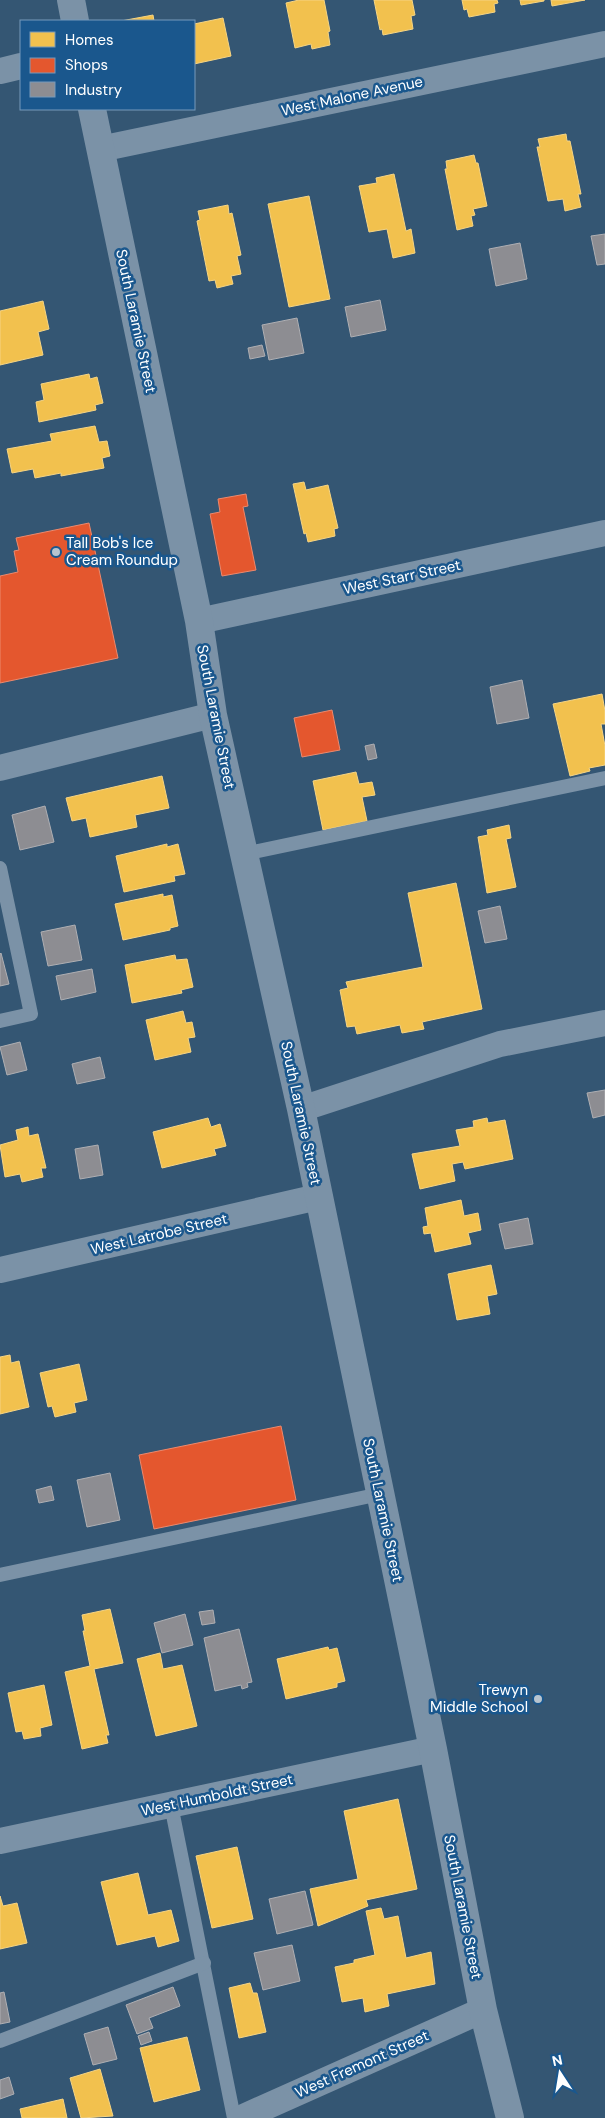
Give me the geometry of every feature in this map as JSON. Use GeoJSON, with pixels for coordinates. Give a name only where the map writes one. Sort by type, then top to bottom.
{"type":"FeatureCollection","features":[{"type":"Feature","properties":{"kind":"street"},"geometry":{"type":"LineString","coordinates":[[71,0],[75,20]]}},
{"type":"Feature","properties":{"kind":"street","name":"West Malone Avenue"},"geometry":{"type":"LineString","coordinates":[[100,149],[605,44]]}},
{"type":"Feature","properties":{"kind":"street"},"geometry":{"type":"LineString","coordinates":[[0,71],[20,66]]}},
{"type":"Feature","properties":{"kind":"street","name":"South Laramie Street"},"geometry":{"type":"LineString","coordinates":[[92,110],[199,621],[213,715],[301,1109],[433,1749],[483,2010],[510,2118]]}},
{"type":"Feature","properties":{"kind":"street","name":"West Starr Street"},"geometry":{"type":"LineString","coordinates":[[199,621],[605,533]]}},
{"type":"Feature","properties":{"kind":"street"},"geometry":{"type":"LineString","coordinates":[[0,768],[213,715]]}},
{"type":"Feature","properties":{"kind":"street"},"geometry":{"type":"LineString","coordinates":[[301,1109],[500,1044],[605,1023]]}},
{"type":"Feature","properties":{"kind":"street","name":"West Latrobe Street"},"geometry":{"type":"LineString","coordinates":[[0,1270],[318,1197]]}},
{"type":"Feature","properties":{"kind":"street","name":"West Humboldt Street"},"geometry":{"type":"LineString","coordinates":[[0,1842],[433,1749]]}},
{"type":"Feature","properties":{"kind":"street","name":"West Fremont Street"},"geometry":{"type":"LineString","coordinates":[[241,2118],[483,2010]]}},
{"type":"Feature","properties":{"kind":"lane"},"geometry":{"type":"LineString","coordinates":[[244,854],[605,778]]}},
{"type":"Feature","properties":{"kind":"lane"},"geometry":{"type":"LineString","coordinates":[[0,868],[31,1014],[0,1021]]}},
{"type":"Feature","properties":{"kind":"lane"},"geometry":{"type":"LineString","coordinates":[[0,1575],[380,1494]]}},
{"type":"Feature","properties":{"kind":"lane"},"geometry":{"type":"LineString","coordinates":[[171,1805],[234,2118]]}},
{"type":"Feature","properties":{"kind":"lane"},"geometry":{"type":"LineString","coordinates":[[0,2041],[204,1963]]}},
{"type":"Feature","properties":{"kind":"building: Homes"},"geometry":{"type":"Polygon","coordinates":[[[299,0],[324,0],[330,31],[328,32],[330,45],[312,49],[311,44],[295,48],[286,3],[299,0]]]}},
{"type":"Feature","properties":{"kind":"building: Homes"},"geometry":{"type":"Polygon","coordinates":[[[374,0],[412,0],[415,15],[411,16],[413,29],[383,35],[382,29],[380,30],[374,0]]]}},
{"type":"Feature","properties":{"kind":"building: Homes"},"geometry":{"type":"Polygon","coordinates":[[[462,0],[497,0],[498,3],[494,4],[495,12],[469,17],[467,9],[464,10],[462,0]]]}},
{"type":"Feature","properties":{"kind":"building: Homes"},"geometry":{"type":"Polygon","coordinates":[[[520,0],[544,0],[544,1],[521,5],[520,0]]]}},
{"type":"Feature","properties":{"kind":"building: Homes"},"geometry":{"type":"Polygon","coordinates":[[[551,0],[585,0],[552,6],[551,0]]]}},
{"type":"Feature","properties":{"kind":"building: Homes"},"geometry":{"type":"Polygon","coordinates":[[[153,15],[154,20],[126,20],[153,15]]]}},
{"type":"Feature","properties":{"kind":"building: Homes"},"geometry":{"type":"Polygon","coordinates":[[[223,18],[231,56],[195,64],[195,24],[223,18]]]}},
{"type":"Feature","properties":{"kind":"building: Homes"},"geometry":{"type":"Polygon","coordinates":[[[566,134],[567,141],[570,141],[581,194],[578,194],[581,207],[565,211],[563,199],[548,201],[537,147],[540,147],[538,139],[566,134]]]}},
{"type":"Feature","properties":{"kind":"building: Homes"},"geometry":{"type":"Polygon","coordinates":[[[474,155],[476,163],[478,163],[487,206],[473,209],[475,215],[471,216],[473,226],[457,230],[445,169],[447,169],[446,161],[474,155]]]}},
{"type":"Feature","properties":{"kind":"building: Homes"},"geometry":{"type":"Polygon","coordinates":[[[394,174],[406,231],[411,229],[415,253],[393,258],[387,229],[369,232],[359,186],[377,183],[376,178],[394,174]]]}},
{"type":"Feature","properties":{"kind":"building: Homes"},"geometry":{"type":"Polygon","coordinates":[[[309,196],[330,299],[289,307],[268,204],[309,196]]]}},
{"type":"Feature","properties":{"kind":"building: Homes"},"geometry":{"type":"Polygon","coordinates":[[[228,205],[229,214],[232,213],[241,255],[237,256],[241,274],[231,276],[233,284],[217,288],[215,280],[209,281],[197,221],[200,220],[198,211],[228,205]]]}},
{"type":"Feature","properties":{"kind":"building: Homes"},"geometry":{"type":"Polygon","coordinates":[[[43,301],[49,329],[38,332],[43,355],[0,365],[0,311],[43,301]]]}},
{"type":"Feature","properties":{"kind":"building: Homes"},"geometry":{"type":"Polygon","coordinates":[[[89,374],[90,379],[97,377],[103,403],[95,405],[96,410],[39,422],[36,402],[44,400],[41,384],[89,374]]]}},
{"type":"Feature","properties":{"kind":"building: Homes"},"geometry":{"type":"Polygon","coordinates":[[[95,426],[99,442],[107,441],[110,456],[102,458],[104,468],[61,476],[61,473],[35,478],[33,469],[12,473],[7,449],[52,441],[50,434],[95,426]]]}},
{"type":"Feature","properties":{"kind":"building: Homes"},"geometry":{"type":"Polygon","coordinates":[[[304,482],[306,490],[328,485],[338,528],[334,529],[335,536],[308,542],[306,533],[304,534],[293,484],[304,482]]]}},
{"type":"Feature","properties":{"kind":"building: Homes"},"geometry":{"type":"Polygon","coordinates":[[[602,694],[605,711],[605,724],[601,724],[605,746],[605,765],[589,768],[590,771],[570,776],[553,704],[602,694]]]}},
{"type":"Feature","properties":{"kind":"building: Homes"},"geometry":{"type":"Polygon","coordinates":[[[356,772],[359,784],[372,782],[375,795],[362,797],[367,821],[323,830],[313,781],[356,772]]]}},
{"type":"Feature","properties":{"kind":"building: Homes"},"geometry":{"type":"Polygon","coordinates":[[[162,776],[169,808],[135,815],[137,827],[90,837],[86,818],[72,821],[66,798],[162,776]]]}},
{"type":"Feature","properties":{"kind":"building: Homes"},"geometry":{"type":"Polygon","coordinates":[[[509,825],[511,838],[506,839],[516,887],[487,893],[478,837],[488,835],[487,830],[509,825]]]}},
{"type":"Feature","properties":{"kind":"building: Homes"},"geometry":{"type":"Polygon","coordinates":[[[167,844],[167,847],[178,844],[185,874],[174,876],[175,881],[124,892],[116,856],[167,844]]]}},
{"type":"Feature","properties":{"kind":"building: Homes"},"geometry":{"type":"Polygon","coordinates":[[[456,883],[482,1009],[422,1022],[424,1029],[402,1033],[400,1025],[357,1034],[355,1026],[347,1027],[340,990],[348,988],[346,982],[423,967],[408,893],[456,883]]]}},
{"type":"Feature","properties":{"kind":"building: Homes"},"geometry":{"type":"Polygon","coordinates":[[[163,894],[163,897],[172,895],[178,926],[170,928],[170,930],[123,940],[115,904],[163,894]]]}},
{"type":"Feature","properties":{"kind":"building: Homes"},"geometry":{"type":"Polygon","coordinates":[[[175,955],[176,960],[187,959],[193,987],[181,990],[182,993],[132,1003],[125,965],[175,955]]]}},
{"type":"Feature","properties":{"kind":"building: Homes"},"geometry":{"type":"Polygon","coordinates":[[[183,1011],[186,1023],[192,1022],[195,1037],[188,1038],[191,1052],[155,1060],[146,1020],[183,1011]]]}},
{"type":"Feature","properties":{"kind":"building: Homes"},"geometry":{"type":"Polygon","coordinates":[[[208,1118],[211,1127],[220,1124],[226,1146],[214,1149],[216,1155],[162,1168],[153,1132],[208,1118]]]}},
{"type":"Feature","properties":{"kind":"building: Homes"},"geometry":{"type":"Polygon","coordinates":[[[487,1118],[488,1123],[505,1120],[513,1159],[465,1169],[463,1162],[452,1164],[455,1181],[420,1189],[412,1154],[460,1146],[456,1130],[474,1127],[473,1121],[487,1118]]]}},
{"type":"Feature","properties":{"kind":"building: Homes"},"geometry":{"type":"Polygon","coordinates":[[[28,1127],[29,1136],[38,1134],[46,1168],[41,1168],[43,1177],[22,1182],[20,1174],[5,1177],[0,1145],[18,1140],[16,1130],[28,1127]]]}},
{"type":"Feature","properties":{"kind":"building: Homes"},"geometry":{"type":"Polygon","coordinates":[[[461,1200],[464,1216],[478,1213],[481,1230],[468,1233],[471,1244],[435,1252],[431,1233],[424,1234],[423,1227],[428,1226],[425,1208],[461,1200]]]}},
{"type":"Feature","properties":{"kind":"building: Homes"},"geometry":{"type":"Polygon","coordinates":[[[491,1265],[497,1294],[487,1296],[490,1314],[457,1320],[448,1274],[491,1265]]]}},
{"type":"Feature","properties":{"kind":"building: Homes"},"geometry":{"type":"Polygon","coordinates":[[[10,1355],[11,1363],[19,1361],[29,1407],[0,1414],[0,1357],[10,1355]]]}},
{"type":"Feature","properties":{"kind":"building: Homes"},"geometry":{"type":"Polygon","coordinates":[[[79,1364],[87,1400],[74,1403],[76,1412],[55,1417],[52,1406],[48,1407],[40,1373],[79,1364]]]}},
{"type":"Feature","properties":{"kind":"building: Homes"},"geometry":{"type":"Polygon","coordinates":[[[110,1609],[123,1663],[94,1669],[109,1735],[106,1735],[108,1743],[82,1749],[65,1672],[90,1666],[82,1615],[110,1609]]]}},
{"type":"Feature","properties":{"kind":"building: Homes"},"geometry":{"type":"Polygon","coordinates":[[[328,1647],[329,1650],[337,1648],[345,1681],[337,1683],[337,1687],[286,1699],[277,1659],[328,1647]]]}},
{"type":"Feature","properties":{"kind":"building: Homes"},"geometry":{"type":"Polygon","coordinates":[[[160,1653],[163,1669],[182,1665],[197,1726],[156,1736],[137,1659],[160,1653]]]}},
{"type":"Feature","properties":{"kind":"building: Homes"},"geometry":{"type":"Polygon","coordinates":[[[44,1685],[52,1725],[40,1728],[41,1736],[24,1739],[22,1731],[16,1732],[8,1693],[44,1685]]]}},
{"type":"Feature","properties":{"kind":"building: Homes"},"geometry":{"type":"Polygon","coordinates":[[[398,1799],[417,1889],[366,1900],[368,1906],[318,1926],[310,1889],[358,1879],[344,1811],[398,1799]]]}},
{"type":"Feature","properties":{"kind":"building: Homes"},"geometry":{"type":"Polygon","coordinates":[[[237,1847],[253,1919],[212,1928],[196,1856],[237,1847]]]}},
{"type":"Feature","properties":{"kind":"building: Homes"},"geometry":{"type":"Polygon","coordinates":[[[138,1873],[148,1915],[171,1910],[179,1941],[158,1947],[155,1936],[117,1945],[101,1882],[138,1873]]]}},
{"type":"Feature","properties":{"kind":"building: Homes"},"geometry":{"type":"Polygon","coordinates":[[[0,1896],[3,1906],[17,1903],[27,1943],[0,1949],[0,1896]]]}},
{"type":"Feature","properties":{"kind":"building: Homes"},"geometry":{"type":"Polygon","coordinates":[[[381,1908],[384,1919],[398,1916],[406,1958],[431,1952],[435,1984],[387,1994],[389,2006],[365,2012],[363,1998],[342,2002],[335,1967],[354,1963],[354,1960],[375,1955],[366,1911],[381,1908]]]}},
{"type":"Feature","properties":{"kind":"building: Homes"},"geometry":{"type":"Polygon","coordinates":[[[250,1983],[253,1993],[257,1993],[266,2032],[239,2038],[229,1988],[250,1983]]]}},
{"type":"Feature","properties":{"kind":"building: Homes"},"geometry":{"type":"Polygon","coordinates":[[[187,2037],[200,2090],[154,2102],[140,2048],[187,2037]]]}},
{"type":"Feature","properties":{"kind":"building: Homes"},"geometry":{"type":"Polygon","coordinates":[[[100,2069],[113,2116],[81,2118],[70,2078],[100,2069]]]}},
{"type":"Feature","properties":{"kind":"building: Homes"},"geometry":{"type":"Polygon","coordinates":[[[63,2099],[67,2118],[22,2118],[20,2109],[63,2099]]]}},
{"type":"Feature","properties":{"kind":"building: Shops"},"geometry":{"type":"Polygon","coordinates":[[[246,494],[248,506],[243,507],[256,570],[222,576],[210,514],[220,512],[218,499],[246,494]]]}},
{"type":"Feature","properties":{"kind":"building: Shops"},"geometry":{"type":"Polygon","coordinates":[[[89,523],[118,658],[0,683],[0,576],[18,572],[14,551],[19,550],[16,538],[89,523]]]}},
{"type":"Feature","properties":{"kind":"building: Shops"},"geometry":{"type":"Polygon","coordinates":[[[332,710],[340,750],[302,757],[294,718],[332,710]]]}},
{"type":"Feature","properties":{"kind":"building: Shops"},"geometry":{"type":"Polygon","coordinates":[[[281,1426],[296,1500],[154,1529],[139,1455],[281,1426]]]}},
{"type":"Feature","properties":{"kind":"building: Industry"},"geometry":{"type":"Polygon","coordinates":[[[605,234],[605,264],[597,265],[591,236],[605,234]]]}},
{"type":"Feature","properties":{"kind":"building: Industry"},"geometry":{"type":"Polygon","coordinates":[[[520,243],[527,279],[496,286],[489,249],[520,243]]]}},
{"type":"Feature","properties":{"kind":"building: Industry"},"geometry":{"type":"Polygon","coordinates":[[[380,300],[386,330],[351,337],[345,307],[380,300]]]}},
{"type":"Feature","properties":{"kind":"building: Industry"},"geometry":{"type":"Polygon","coordinates":[[[297,318],[304,353],[269,360],[262,325],[297,318]]]}},
{"type":"Feature","properties":{"kind":"building: Industry"},"geometry":{"type":"Polygon","coordinates":[[[262,345],[265,356],[250,359],[248,348],[262,345]]]}},
{"type":"Feature","properties":{"kind":"building: Industry"},"geometry":{"type":"Polygon","coordinates":[[[522,680],[529,718],[497,724],[490,687],[522,680]]]}},
{"type":"Feature","properties":{"kind":"building: Industry"},"geometry":{"type":"Polygon","coordinates":[[[374,744],[377,758],[368,760],[365,746],[374,744]]]}},
{"type":"Feature","properties":{"kind":"building: Industry"},"geometry":{"type":"Polygon","coordinates":[[[45,806],[54,842],[20,850],[12,815],[45,806]]]}},
{"type":"Feature","properties":{"kind":"building: Industry"},"geometry":{"type":"Polygon","coordinates":[[[500,906],[507,939],[485,943],[478,911],[500,906]]]}},
{"type":"Feature","properties":{"kind":"building: Industry"},"geometry":{"type":"Polygon","coordinates":[[[75,925],[82,960],[48,966],[41,932],[75,925]]]}},
{"type":"Feature","properties":{"kind":"building: Industry"},"geometry":{"type":"Polygon","coordinates":[[[0,954],[9,984],[0,986],[0,954]]]}},
{"type":"Feature","properties":{"kind":"building: Industry"},"geometry":{"type":"Polygon","coordinates":[[[92,969],[96,992],[61,1000],[56,976],[92,969]]]}},
{"type":"Feature","properties":{"kind":"building: Industry"},"geometry":{"type":"Polygon","coordinates":[[[20,1042],[27,1070],[7,1075],[0,1047],[20,1042]]]}},
{"type":"Feature","properties":{"kind":"building: Industry"},"geometry":{"type":"Polygon","coordinates":[[[100,1057],[105,1078],[77,1084],[72,1064],[100,1057]]]}},
{"type":"Feature","properties":{"kind":"building: Industry"},"geometry":{"type":"Polygon","coordinates":[[[605,1090],[605,1115],[593,1118],[587,1093],[605,1090]]]}},
{"type":"Feature","properties":{"kind":"building: Industry"},"geometry":{"type":"Polygon","coordinates":[[[98,1145],[103,1175],[80,1179],[75,1149],[98,1145]]]}},
{"type":"Feature","properties":{"kind":"building: Industry"},"geometry":{"type":"Polygon","coordinates":[[[528,1218],[533,1244],[505,1249],[499,1224],[528,1218]]]}},
{"type":"Feature","properties":{"kind":"building: Industry"},"geometry":{"type":"Polygon","coordinates":[[[110,1473],[120,1520],[87,1527],[77,1480],[110,1473]]]}},
{"type":"Feature","properties":{"kind":"building: Industry"},"geometry":{"type":"Polygon","coordinates":[[[51,1486],[54,1500],[39,1503],[36,1490],[51,1486]]]}},
{"type":"Feature","properties":{"kind":"building: Industry"},"geometry":{"type":"Polygon","coordinates":[[[213,1610],[215,1623],[202,1625],[199,1612],[213,1610]]]}},
{"type":"Feature","properties":{"kind":"building: Industry"},"geometry":{"type":"Polygon","coordinates":[[[185,1614],[193,1645],[162,1653],[154,1623],[185,1614]]]}},
{"type":"Feature","properties":{"kind":"building: Industry"},"geometry":{"type":"Polygon","coordinates":[[[239,1629],[252,1682],[247,1683],[248,1687],[242,1689],[241,1685],[215,1691],[204,1638],[239,1629]]]}},
{"type":"Feature","properties":{"kind":"building: Industry"},"geometry":{"type":"Polygon","coordinates":[[[305,1891],[313,1925],[277,1934],[269,1899],[305,1891]]]}},
{"type":"Feature","properties":{"kind":"building: Industry"},"geometry":{"type":"Polygon","coordinates":[[[292,1945],[300,1981],[263,1990],[254,1953],[292,1945]]]}},
{"type":"Feature","properties":{"kind":"building: Industry"},"geometry":{"type":"Polygon","coordinates":[[[173,1987],[180,2006],[149,2018],[153,2028],[137,2034],[126,2005],[173,1987]]]}},
{"type":"Feature","properties":{"kind":"building: Industry"},"geometry":{"type":"Polygon","coordinates":[[[4,1992],[10,2022],[0,2024],[0,1993],[4,1992]]]}},
{"type":"Feature","properties":{"kind":"building: Industry"},"geometry":{"type":"Polygon","coordinates":[[[108,2027],[117,2059],[93,2065],[84,2034],[108,2027]]]}},
{"type":"Feature","properties":{"kind":"building: Industry"},"geometry":{"type":"Polygon","coordinates":[[[149,2032],[152,2041],[141,2045],[138,2036],[149,2032]]]}},
{"type":"Feature","properties":{"kind":"building: Industry"},"geometry":{"type":"Polygon","coordinates":[[[9,2077],[14,2094],[0,2099],[0,2080],[9,2077]]]}},
{"type":"Feature","properties":{"kind":"place","name":"Tall Bob's Ice Cream Roundup"},"geometry":{"type":"Point","coordinates":[56,552]}},
{"type":"Feature","properties":{"kind":"place","name":"Trewyn Middle School"},"geometry":{"type":"Point","coordinates":[538,1699]}}]}
